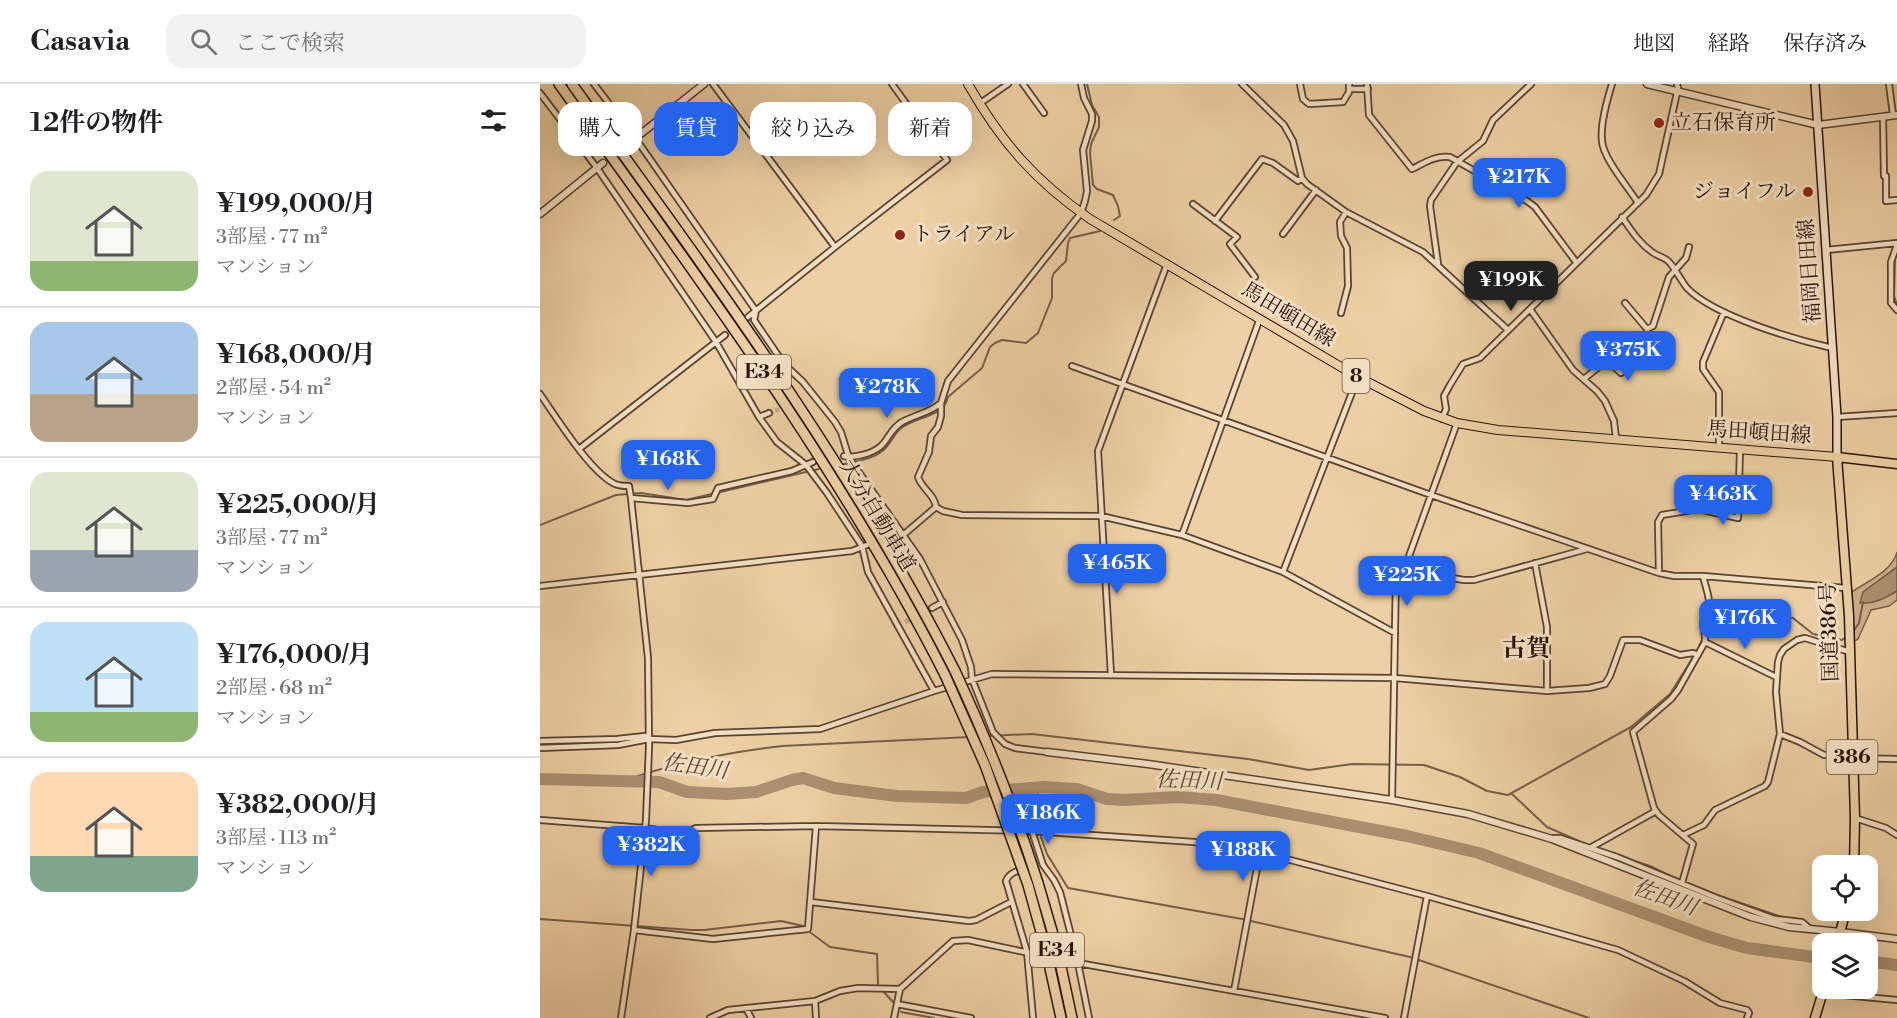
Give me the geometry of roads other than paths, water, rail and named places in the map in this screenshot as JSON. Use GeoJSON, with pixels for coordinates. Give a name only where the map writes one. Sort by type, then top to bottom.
{"type":"FeatureCollection","features":[{"type":"Feature","properties":{"kind":"highway","name":"大分自動車道"},"geometry":{"type":"LineString","coordinates":[[559,84],[738,335],[820,456],[887,565],[945,675],[985,765],[1028,885],[1046,950],[1061,1018]]}},
{"type":"Feature","properties":{"kind":"highway","name":"大分自動車道"},"geometry":{"type":"LineString","coordinates":[[572,84],[740,319],[829,450],[896,560],[955,671],[996,762],[1038,882],[1057,948],[1072,1018]]}},
{"type":"Feature","properties":{"kind":"highway"},"geometry":{"type":"LineString","coordinates":[[1837,457],[1897,464]]}},
{"type":"Feature","properties":{"kind":"highway","name":"国道386号"},"geometry":{"type":"LineString","coordinates":[[1837,457],[1849,616],[1854,855]]}},
{"type":"Feature","properties":{"kind":"highway"},"geometry":{"type":"LineString","coordinates":[[1815,1018],[1821,999]]}},
{"type":"Feature","properties":{"kind":"main road","name":"馬田頓田線"},"geometry":{"type":"LineString","coordinates":[[968,84],[1012,151],[1058,196],[1081,213],[1358,377],[1442,419],[1498,430],[1837,457]]}},
{"type":"Feature","properties":{"kind":"main road","name":"福岡日田線"},"geometry":{"type":"LineString","coordinates":[[1815,84],[1837,457]]}},
{"type":"Feature","properties":{"kind":"street"},"geometry":{"type":"LineString","coordinates":[[594,84],[608,102]]}},
{"type":"Feature","properties":{"kind":"street"},"geometry":{"type":"LineString","coordinates":[[642,134],[704,84]]}},
{"type":"Feature","properties":{"kind":"street"},"geometry":{"type":"LineString","coordinates":[[713,84],[835,247]]}},
{"type":"Feature","properties":{"kind":"street"},"geometry":{"type":"LineString","coordinates":[[748,317],[947,160],[892,84]]}},
{"type":"Feature","properties":{"kind":"street"},"geometry":{"type":"LineString","coordinates":[[979,104],[1008,84]]}},
{"type":"Feature","properties":{"kind":"street"},"geometry":{"type":"LineString","coordinates":[[1023,84],[1044,113]]}},
{"type":"Feature","properties":{"kind":"street"},"geometry":{"type":"LineString","coordinates":[[1081,84],[1084,98],[1092,114],[1083,150],[1087,191],[1081,213],[948,381],[938,427],[931,436],[929,452],[918,477],[920,482],[934,499],[936,507],[943,511],[962,514],[1101,516],[1182,535],[1283,572],[1395,633]]}},
{"type":"Feature","properties":{"kind":"street"},"geometry":{"type":"LineString","coordinates":[[1242,84],[1290,132],[1302,178],[1307,184],[1346,212],[1423,252],[1508,330]]}},
{"type":"Feature","properties":{"kind":"street"},"geometry":{"type":"LineString","coordinates":[[1300,84],[1303,99],[1309,104],[1343,102],[1349,87],[1367,86],[1370,115],[1412,169],[1442,156],[1450,157],[1535,207],[1576,262]]}},
{"type":"Feature","properties":{"kind":"street"},"geometry":{"type":"LineString","coordinates":[[1438,264],[1431,200],[1457,162],[1483,141],[1493,120],[1531,84]]}},
{"type":"Feature","properties":{"kind":"street"},"geometry":{"type":"LineString","coordinates":[[1612,84],[1601,142],[1607,157],[1638,203]]}},
{"type":"Feature","properties":{"kind":"street"},"geometry":{"type":"LineString","coordinates":[[1647,84],[1818,125],[1895,115],[1889,84]]}},
{"type":"Feature","properties":{"kind":"street"},"geometry":{"type":"LineString","coordinates":[[1442,419],[1446,409],[1444,396],[1463,364],[1480,358],[1650,189],[1659,174],[1677,84]]}},
{"type":"Feature","properties":{"kind":"street"},"geometry":{"type":"LineString","coordinates":[[540,93],[597,168],[716,342],[759,417],[777,442],[809,469],[865,546],[868,572],[934,691]]}},
{"type":"Feature","properties":{"kind":"street"},"geometry":{"type":"LineString","coordinates":[[1882,117],[1884,176],[1887,176],[1886,201],[1897,200]]}},
{"type":"Feature","properties":{"kind":"street"},"geometry":{"type":"LineString","coordinates":[[642,148],[756,310],[754,320],[784,364],[803,382],[835,422],[841,432],[849,459],[920,559],[962,640],[971,667],[972,679],[993,732],[1005,744],[1015,748],[1148,764],[1392,800],[1468,814],[1546,837],[1751,917],[1824,933]]}},
{"type":"Feature","properties":{"kind":"street"},"geometry":{"type":"LineString","coordinates":[[1215,221],[1262,159],[1273,163],[1298,181],[1302,178]]}},
{"type":"Feature","properties":{"kind":"street"},"geometry":{"type":"LineString","coordinates":[[540,214],[603,163]]}},
{"type":"Feature","properties":{"kind":"street"},"geometry":{"type":"LineString","coordinates":[[1282,234],[1316,190]]}},
{"type":"Feature","properties":{"kind":"street"},"geometry":{"type":"LineString","coordinates":[[1193,204],[1236,237],[1230,244],[1255,277]]}},
{"type":"Feature","properties":{"kind":"street"},"geometry":{"type":"LineString","coordinates":[[1341,313],[1348,286],[1347,248],[1341,236],[1340,222],[1346,212]]}},
{"type":"Feature","properties":{"kind":"street"},"geometry":{"type":"LineString","coordinates":[[1622,217],[1637,239],[1654,254],[1669,261],[1687,288],[1699,298],[1724,312],[1788,338],[1832,348]]}},
{"type":"Feature","properties":{"kind":"street"},"geometry":{"type":"LineString","coordinates":[[1826,250],[1897,244],[1891,262],[1891,303],[1897,310]]}},
{"type":"Feature","properties":{"kind":"street"},"geometry":{"type":"LineString","coordinates":[[1625,303],[1647,329],[1653,326],[1669,277],[1686,258],[1689,247]]}},
{"type":"Feature","properties":{"kind":"street"},"geometry":{"type":"LineString","coordinates":[[1111,675],[1098,451],[1167,264]]}},
{"type":"Feature","properties":{"kind":"street"},"geometry":{"type":"LineString","coordinates":[[1530,309],[1573,370],[1605,401],[1614,420],[1616,439]]}},
{"type":"Feature","properties":{"kind":"street"},"geometry":{"type":"LineString","coordinates":[[1719,448],[1719,392],[1703,369],[1703,362],[1724,312]]}},
{"type":"Feature","properties":{"kind":"street"},"geometry":{"type":"LineString","coordinates":[[1182,535],[1260,318]]}},
{"type":"Feature","properties":{"kind":"street"},"geometry":{"type":"LineString","coordinates":[[579,448],[725,335]]}},
{"type":"Feature","properties":{"kind":"street"},"geometry":{"type":"LineString","coordinates":[[1584,379],[1607,360],[1621,373],[1658,347]]}},
{"type":"Feature","properties":{"kind":"street"},"geometry":{"type":"LineString","coordinates":[[1072,366],[1326,458],[1659,573],[1847,588]]}},
{"type":"Feature","properties":{"kind":"street"},"geometry":{"type":"LineString","coordinates":[[1283,572],[1358,377]]}},
{"type":"Feature","properties":{"kind":"street"},"geometry":{"type":"LineString","coordinates":[[540,394],[579,448],[607,479],[620,486],[629,486],[648,658],[649,746],[646,820],[634,930],[621,1018]]}},
{"type":"Feature","properties":{"kind":"street"},"geometry":{"type":"LineString","coordinates":[[849,459],[875,451],[888,439],[894,428],[941,406]]}},
{"type":"Feature","properties":{"kind":"street"},"geometry":{"type":"LineString","coordinates":[[1836,417],[1897,412]]}},
{"type":"Feature","properties":{"kind":"street"},"geometry":{"type":"LineString","coordinates":[[759,417],[770,413]]}},
{"type":"Feature","properties":{"kind":"street"},"geometry":{"type":"LineString","coordinates":[[1404,570],[1457,423]]}},
{"type":"Feature","properties":{"kind":"street"},"geometry":{"type":"LineString","coordinates":[[1659,573],[1658,522],[1662,515],[1703,510],[1738,518],[1740,449]]}},
{"type":"Feature","properties":{"kind":"street"},"geometry":{"type":"LineString","coordinates":[[809,469],[813,462]]}},
{"type":"Feature","properties":{"kind":"street"},"geometry":{"type":"LineString","coordinates":[[630,494],[688,503],[713,499],[718,488],[809,469]]}},
{"type":"Feature","properties":{"kind":"street"},"geometry":{"type":"LineString","coordinates":[[889,540],[902,536],[936,507]]}},
{"type":"Feature","properties":{"kind":"street"},"geometry":{"type":"LineString","coordinates":[[540,586],[852,551],[865,546]]}},
{"type":"Feature","properties":{"kind":"street"},"geometry":{"type":"LineString","coordinates":[[1392,800],[1396,573],[1398,569],[1474,580],[1587,549]]}},
{"type":"Feature","properties":{"kind":"street"},"geometry":{"type":"LineString","coordinates":[[1535,562],[1547,627],[1547,691]]}},
{"type":"Feature","properties":{"kind":"street"},"geometry":{"type":"LineString","coordinates":[[1683,881],[1693,844],[1656,811],[1633,732],[1671,699],[1705,642],[1703,623],[1710,605],[1704,576]]}},
{"type":"Feature","properties":{"kind":"street"},"geometry":{"type":"LineString","coordinates":[[932,608],[943,602]]}},
{"type":"Feature","properties":{"kind":"street"},"geometry":{"type":"LineString","coordinates":[[899,625],[905,622]]}},
{"type":"Feature","properties":{"kind":"street"},"geometry":{"type":"LineString","coordinates":[[1683,835],[1704,825],[1714,810],[1765,786],[1768,782],[1780,734],[1776,677],[1780,655],[1784,649],[1801,638],[1805,638],[1849,651]]}},
{"type":"Feature","properties":{"kind":"street"},"geometry":{"type":"LineString","coordinates":[[540,741],[648,737],[676,740],[715,733],[820,729],[992,674],[1395,678],[1547,691],[1589,688],[1605,684],[1611,676],[1623,640],[1640,640],[1680,655],[1693,653],[1698,655]]}},
{"type":"Feature","properties":{"kind":"street"},"geometry":{"type":"LineString","coordinates":[[1705,642],[1776,677]]}},
{"type":"Feature","properties":{"kind":"street"},"geometry":{"type":"LineString","coordinates":[[1780,734],[1824,755],[1897,759]]}},
{"type":"Feature","properties":{"kind":"street"},"geometry":{"type":"LineString","coordinates":[[540,748],[618,745],[648,737]]}},
{"type":"Feature","properties":{"kind":"street"},"geometry":{"type":"LineString","coordinates":[[579,746],[594,739]]}},
{"type":"Feature","properties":{"kind":"street"},"geometry":{"type":"LineString","coordinates":[[1590,848],[1656,811]]}},
{"type":"Feature","properties":{"kind":"street"},"geometry":{"type":"LineString","coordinates":[[1855,818],[1886,828],[1897,835]]}},
{"type":"Feature","properties":{"kind":"street"},"geometry":{"type":"LineString","coordinates":[[540,820],[645,828],[682,834],[696,828],[816,826],[1032,831],[1194,842],[1260,852],[1618,950],[1684,981],[1720,1003],[1747,1010],[1749,1013],[1746,1018]]}},
{"type":"Feature","properties":{"kind":"street"},"geometry":{"type":"LineString","coordinates":[[634,930],[713,939],[808,929],[816,826]]}},
{"type":"Feature","properties":{"kind":"street"},"geometry":{"type":"LineString","coordinates":[[1032,831],[1042,865],[1060,892],[1089,1018]]}},
{"type":"Feature","properties":{"kind":"street"},"geometry":{"type":"LineString","coordinates":[[1546,837],[1560,838],[1590,848],[1683,881],[1717,898],[1775,919],[1802,922],[1810,929]]}},
{"type":"Feature","properties":{"kind":"street"},"geometry":{"type":"LineString","coordinates":[[1234,991],[1260,852]]}},
{"type":"Feature","properties":{"kind":"street"},"geometry":{"type":"LineString","coordinates":[[1033,1018],[1027,952],[1006,881],[1008,876],[1014,872],[1042,865]]}},
{"type":"Feature","properties":{"kind":"street"},"geometry":{"type":"LineString","coordinates":[[1404,1018],[1427,896]]}},
{"type":"Feature","properties":{"kind":"street"},"geometry":{"type":"LineString","coordinates":[[811,902],[969,921],[976,920],[1011,902]]}},
{"type":"Feature","properties":{"kind":"street"},"geometry":{"type":"LineString","coordinates":[[1878,938],[1897,939]]}},
{"type":"Feature","properties":{"kind":"street"},"geometry":{"type":"LineString","coordinates":[[894,1018],[900,989],[953,941],[968,940],[1034,954]]}},
{"type":"Feature","properties":{"kind":"street"},"geometry":{"type":"LineString","coordinates":[[1069,959],[1078,963],[1385,1018]]}},
{"type":"Feature","properties":{"kind":"street"},"geometry":{"type":"LineString","coordinates":[[710,1018],[728,1010],[815,1001],[840,991],[858,988],[900,989]]}},
{"type":"Feature","properties":{"kind":"street"},"geometry":{"type":"LineString","coordinates":[[1878,998],[1897,1000]]}},
{"type":"Feature","properties":{"kind":"street"},"geometry":{"type":"LineString","coordinates":[[815,1001],[816,1018]]}},
{"type":"Feature","properties":{"kind":"street"},"geometry":{"type":"LineString","coordinates":[[897,1004],[970,1018]]}},
{"type":"Feature","properties":{"kind":"street"},"geometry":{"type":"LineString","coordinates":[[746,1008],[751,1018]]}},
{"type":"Feature","properties":{"kind":"waterway"},"geometry":{"type":"LineString","coordinates":[[1087,84],[1092,105],[1099,117],[1099,127],[1091,144],[1090,153],[1093,185],[1113,195],[1120,216],[1114,220]]}},
{"type":"Feature","properties":{"kind":"waterway"},"geometry":{"type":"LineString","coordinates":[[840,465],[877,455],[887,447],[905,425],[940,409],[948,397],[982,368],[990,347],[995,343],[1002,340],[1026,343],[1038,333],[1052,298],[1052,278],[1066,261],[1070,238],[1100,231]]}},
{"type":"Feature","properties":{"kind":"waterway"},"geometry":{"type":"LineString","coordinates":[[1897,252],[1894,296],[1897,305]]}},
{"type":"Feature","properties":{"kind":"waterway"},"geometry":{"type":"LineString","coordinates":[[540,525],[616,495],[641,493],[686,500],[819,469]]}},
{"type":"Feature","properties":{"kind":"waterway"},"geometry":{"type":"LineString","coordinates":[[1853,632],[1859,623],[1863,602]]}},
{"type":"Feature","properties":{"kind":"waterway"},"geometry":{"type":"LineString","coordinates":[[1708,635],[1714,620],[1768,614],[1793,618],[1813,634],[1842,640],[1846,637]]}},
{"type":"Feature","properties":{"kind":"waterway"},"geometry":{"type":"LineString","coordinates":[[1696,653],[1702,640]]}},
{"type":"Feature","properties":{"kind":"waterway"},"geometry":{"type":"LineString","coordinates":[[987,736],[1032,734],[1248,759],[1309,770],[1352,764],[1424,765],[1460,777],[1487,791],[1508,795],[1631,727],[1670,694],[1692,659]]}},
{"type":"Feature","properties":{"kind":"waterway"},"geometry":{"type":"LineString","coordinates":[[625,780],[683,763],[762,748],[970,737]]}},
{"type":"Feature","properties":{"kind":"waterway","name":"佐田川"},"geometry":{"type":"LineString","coordinates":[[540,779],[659,782],[687,792],[727,794],[756,792],[803,778],[834,788],[897,796],[966,798],[983,792],[1044,787],[1077,789],[1107,799],[1178,797],[1216,800],[1407,836],[1479,853],[1709,937],[1747,948],[1812,957]]}},
{"type":"Feature","properties":{"kind":"waterway"},"geometry":{"type":"LineString","coordinates":[[1037,788],[1041,816]]}},
{"type":"Feature","properties":{"kind":"waterway"},"geometry":{"type":"LineString","coordinates":[[1512,794],[1547,827],[1588,845]]}},
{"type":"Feature","properties":{"kind":"waterway"},"geometry":{"type":"LineString","coordinates":[[1041,837],[1047,854],[1068,888],[1242,919],[1410,957],[1589,1018]]}},
{"type":"Feature","properties":{"kind":"waterway"},"geometry":{"type":"LineString","coordinates":[[1619,856],[1650,866],[1680,881]]}},
{"type":"Feature","properties":{"kind":"waterway"},"geometry":{"type":"LineString","coordinates":[[1702,890],[1788,919]]}},
{"type":"Feature","properties":{"kind":"waterway"},"geometry":{"type":"LineString","coordinates":[[540,919],[691,930],[781,921],[803,926]]}},
{"type":"Feature","properties":{"kind":"waterway"},"geometry":{"type":"LineString","coordinates":[[811,933],[830,947],[877,954],[878,984]]}},
{"type":"Feature","properties":{"kind":"waterway","name":"佐田川"},"geometry":{"type":"LineString","coordinates":[[1878,962],[1897,965]]}},
{"type":"Feature","properties":{"kind":"waterway"},"geometry":{"type":"LineString","coordinates":[[882,990],[893,1002]]}},
{"type":"Feature","properties":{"kind":"waterway"},"geometry":{"type":"LineString","coordinates":[[901,1012],[934,1018]]}},
{"type":"Feature","properties":{"kind":"tunnel"},"geometry":{"type":"LineString","coordinates":[[769,413],[801,401]]}},
{"type":"Feature","properties":{"kind":"tunnel"},"geometry":{"type":"LineString","coordinates":[[905,622],[932,608]]}},
{"type":"Feature","properties":{"kind":"tunnel"},"geometry":{"type":"LineString","coordinates":[[1034,954],[1069,959]]}},
{"type":"Feature","properties":{"kind":"place","name":"立石保育所"},"geometry":{"type":"Point","coordinates":[1659,123]}},
{"type":"Feature","properties":{"kind":"place","name":"ジョイフル"},"geometry":{"type":"Point","coordinates":[1808,192]}},
{"type":"Feature","properties":{"kind":"place","name":"トライアル"},"geometry":{"type":"Point","coordinates":[900,235]}},
{"type":"Feature","properties":{"kind":"district","name":"古賀"},"geometry":{"type":"Point","coordinates":[1526,649]}}]}
